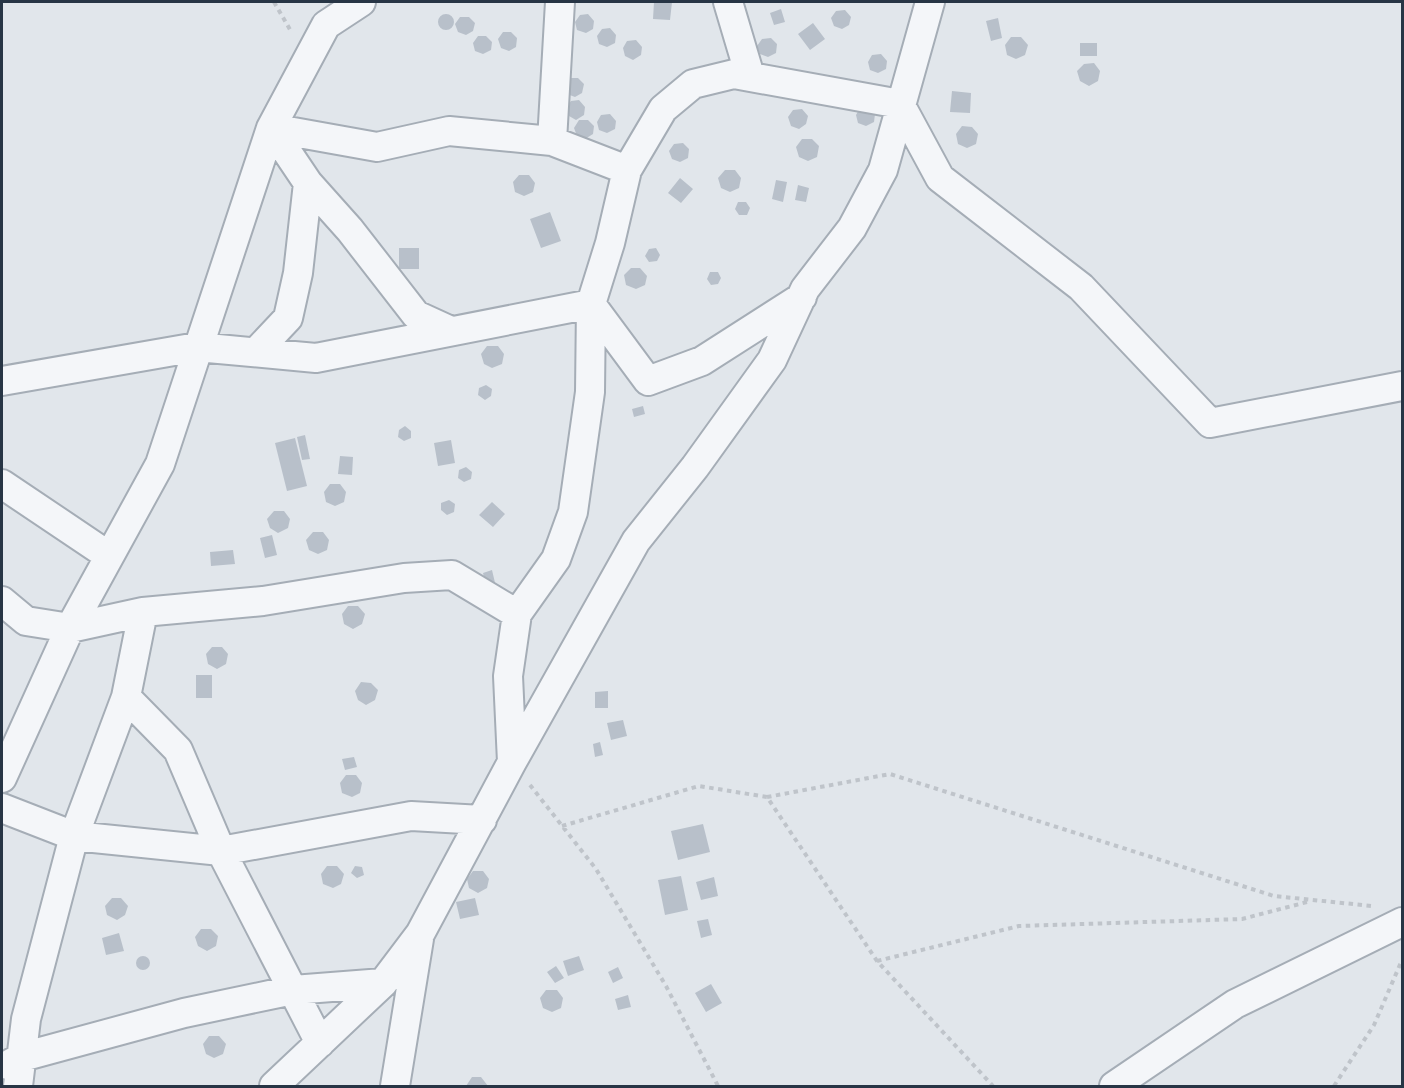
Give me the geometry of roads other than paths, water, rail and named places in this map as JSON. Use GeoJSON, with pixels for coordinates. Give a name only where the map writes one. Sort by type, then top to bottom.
{"type":"FeatureCollection","features":[{"type":"Feature","properties":{"kind":"street"},"geometry":{"type":"LineString","coordinates":[[2,778],[70,627],[160,464],[271,128],[326,25],[361,2]]}},
{"type":"Feature","properties":{"kind":"street"},"geometry":{"type":"LineString","coordinates":[[552,141],[560,2]]}},
{"type":"Feature","properties":{"kind":"street"},"geometry":{"type":"LineString","coordinates":[[728,2],[750,76]]}},
{"type":"Feature","properties":{"kind":"street"},"geometry":{"type":"LineString","coordinates":[[274,1086],[383,983],[420,934],[512,762],[636,540],[695,467],[772,360],[802,297],[852,228],[883,170],[930,2]]}},
{"type":"Feature","properties":{"kind":"street"},"geometry":{"type":"LineString","coordinates":[[512,762],[508,676],[517,614],[555,559],[573,512],[590,392],[591,304],[610,243],[627,170],[663,109],[693,84],[734,74],[900,104]]}},
{"type":"Feature","properties":{"kind":"street"},"geometry":{"type":"LineString","coordinates":[[900,104],[940,178],[1082,287],[1210,423],[1402,386]]}},
{"type":"Feature","properties":{"kind":"street"},"geometry":{"type":"LineString","coordinates":[[271,128],[377,147],[449,131],[552,141],[627,170]]}},
{"type":"Feature","properties":{"kind":"street"},"geometry":{"type":"LineString","coordinates":[[271,128],[308,183],[350,230],[416,315],[451,332]]}},
{"type":"Feature","properties":{"kind":"street"},"geometry":{"type":"LineString","coordinates":[[256,352],[288,318],[298,273],[308,183]]}},
{"type":"Feature","properties":{"kind":"street"},"geometry":{"type":"LineString","coordinates":[[591,304],[648,381],[702,362],[802,297]]}},
{"type":"Feature","properties":{"kind":"street"},"geometry":{"type":"LineString","coordinates":[[2,381],[197,347],[316,358],[591,304]]}},
{"type":"Feature","properties":{"kind":"street"},"geometry":{"type":"LineString","coordinates":[[2,484],[109,556]]}},
{"type":"Feature","properties":{"kind":"street"},"geometry":{"type":"LineString","coordinates":[[2,601],[26,621],[70,627],[143,612],[262,601],[404,578],[452,575],[517,614]]}},
{"type":"Feature","properties":{"kind":"street"},"geometry":{"type":"LineString","coordinates":[[18,1086],[12,1063],[26,1019],[74,836],[126,697],[143,612]]}},
{"type":"Feature","properties":{"kind":"street"},"geometry":{"type":"LineString","coordinates":[[126,697],[178,750],[220,851],[320,1043]]}},
{"type":"Feature","properties":{"kind":"street"},"geometry":{"type":"LineString","coordinates":[[2,807],[74,836],[220,851],[411,816],[482,819]]}},
{"type":"Feature","properties":{"kind":"street"},"geometry":{"type":"LineString","coordinates":[[1114,1086],[1234,1004],[1392,914]]}},
{"type":"Feature","properties":{"kind":"street"},"geometry":{"type":"LineString","coordinates":[[395,1086],[420,934]]}},
{"type":"Feature","properties":{"kind":"street"},"geometry":{"type":"LineString","coordinates":[[12,1063],[184,1013],[292,990],[383,983]]}}]}
